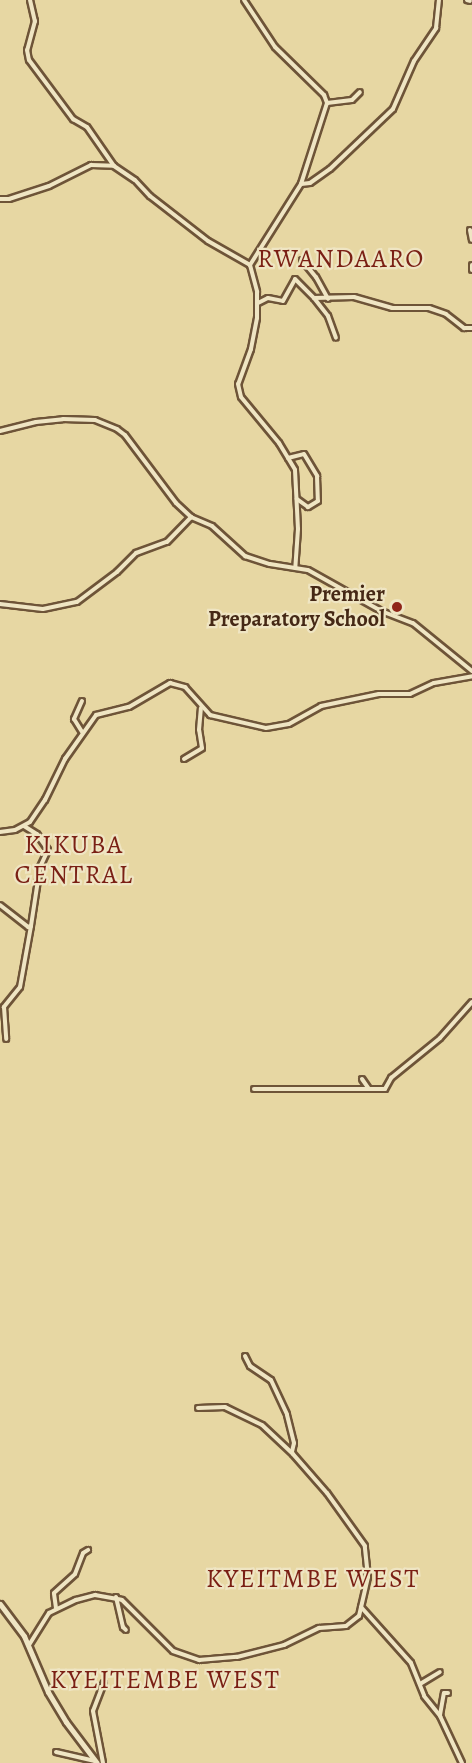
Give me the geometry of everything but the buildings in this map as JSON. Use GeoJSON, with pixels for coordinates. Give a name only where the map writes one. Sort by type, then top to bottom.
{"type":"FeatureCollection","features":[{"type":"Feature","properties":{"kind":"street"},"geometry":{"type":"LineString","coordinates":[[30,0],[35,21],[27,50],[29,60],[73,118],[87,127],[114,166],[135,180],[150,196],[208,241],[250,265]]}},
{"type":"Feature","properties":{"kind":"street"},"geometry":{"type":"LineString","coordinates":[[244,0],[275,47],[324,95],[327,103],[301,184],[250,265],[258,303],[254,337],[238,384],[241,397],[279,443],[295,471],[298,529],[295,568]]}},
{"type":"Feature","properties":{"kind":"street"},"geometry":{"type":"LineString","coordinates":[[301,184],[310,183],[336,165],[393,109],[414,61],[436,28],[439,0]]}},
{"type":"Feature","properties":{"kind":"street"},"geometry":{"type":"LineString","coordinates":[[327,103],[352,100],[360,92]]}},
{"type":"Feature","properties":{"kind":"street"},"geometry":{"type":"LineString","coordinates":[[0,199],[9,199],[49,186],[91,165],[114,166]]}},
{"type":"Feature","properties":{"kind":"street"},"geometry":{"type":"LineString","coordinates":[[470,230],[472,240]]}},
{"type":"Feature","properties":{"kind":"street"},"geometry":{"type":"LineString","coordinates":[[302,260],[316,277],[328,299]]}},
{"type":"Feature","properties":{"kind":"street"},"geometry":{"type":"LineString","coordinates":[[472,265],[472,270]]}},
{"type":"Feature","properties":{"kind":"street"},"geometry":{"type":"LineString","coordinates":[[258,303],[268,298],[283,302],[295,279],[328,316],[336,338]]}},
{"type":"Feature","properties":{"kind":"street"},"geometry":{"type":"LineString","coordinates":[[314,298],[354,297],[392,308],[429,308],[446,314],[464,328],[472,328]]}},
{"type":"Feature","properties":{"kind":"street"},"geometry":{"type":"LineString","coordinates":[[0,431],[36,422],[63,419],[95,420],[117,429],[125,435],[169,496],[191,517],[212,526],[245,556],[308,570],[381,611],[413,624],[472,671]]}},
{"type":"Feature","properties":{"kind":"street"},"geometry":{"type":"LineString","coordinates":[[288,458],[304,454],[317,476],[318,501],[308,507],[297,499]]}},
{"type":"Feature","properties":{"kind":"street"},"geometry":{"type":"LineString","coordinates":[[0,604],[43,609],[77,602],[117,572],[136,553],[167,542],[191,517]]}},
{"type":"Feature","properties":{"kind":"street"},"geometry":{"type":"LineString","coordinates":[[0,832],[15,830],[30,822],[39,810],[61,766],[82,732],[96,715],[129,708],[170,683],[185,687],[201,707],[215,717],[266,728],[289,724],[321,706],[379,694],[410,694],[434,683],[472,676]]}},
{"type":"Feature","properties":{"kind":"street"},"geometry":{"type":"LineString","coordinates":[[82,701],[74,719],[82,732]]}},
{"type":"Feature","properties":{"kind":"street"},"geometry":{"type":"LineString","coordinates":[[184,759],[202,748],[199,730],[201,707]]}},
{"type":"Feature","properties":{"kind":"street"},"geometry":{"type":"LineString","coordinates":[[6,1039],[4,1007],[20,987],[40,867],[48,850],[37,834],[23,825]]}},
{"type":"Feature","properties":{"kind":"street"},"geometry":{"type":"LineString","coordinates":[[0,904],[28,927],[31,926]]}},
{"type":"Feature","properties":{"kind":"street"},"geometry":{"type":"LineString","coordinates":[[254,1089],[372,1091],[385,1089],[391,1078],[440,1038],[472,1002]]}},
{"type":"Feature","properties":{"kind":"street"},"geometry":{"type":"LineString","coordinates":[[362,1079],[367,1088],[372,1091]]}},
{"type":"Feature","properties":{"kind":"street"},"geometry":{"type":"LineString","coordinates":[[245,1356],[250,1366],[271,1380],[287,1415],[294,1443],[292,1452]]}},
{"type":"Feature","properties":{"kind":"street"},"geometry":{"type":"LineString","coordinates":[[198,1408],[225,1407],[262,1425],[292,1452],[327,1493],[365,1546],[368,1577],[358,1616]]}},
{"type":"Feature","properties":{"kind":"street"},"geometry":{"type":"LineString","coordinates":[[56,1608],[54,1593],[75,1574],[83,1553],[88,1550]]}},
{"type":"Feature","properties":{"kind":"street"},"geometry":{"type":"LineString","coordinates":[[29,1645],[44,1619],[56,1608],[87,1596],[116,1596],[130,1607],[173,1651],[199,1660],[237,1657],[285,1645],[320,1628],[346,1626],[358,1616],[369,1613]]}},
{"type":"Feature","properties":{"kind":"street"},"geometry":{"type":"LineString","coordinates":[[116,1596],[123,1627],[126,1630]]}},
{"type":"Feature","properties":{"kind":"street"},"geometry":{"type":"LineString","coordinates":[[0,1604],[13,1619],[29,1645],[48,1692],[72,1731],[96,1762]]}},
{"type":"Feature","properties":{"kind":"street"},"geometry":{"type":"LineString","coordinates":[[361,1607],[369,1613],[411,1663],[424,1695],[440,1716],[462,1763]]}},
{"type":"Feature","properties":{"kind":"street"},"geometry":{"type":"LineString","coordinates":[[420,1684],[440,1672]]}},
{"type":"Feature","properties":{"kind":"street"},"geometry":{"type":"LineString","coordinates":[[103,1763],[93,1712],[104,1683]]}},
{"type":"Feature","properties":{"kind":"street"},"geometry":{"type":"LineString","coordinates":[[440,1716],[444,1693],[448,1693]]}},
{"type":"Feature","properties":{"kind":"street"},"geometry":{"type":"LineString","coordinates":[[56,1752],[96,1762]]}},
{"type":"Feature","properties":{"kind":"place","name":"Premier Preparatory School"},"geometry":{"type":"Point","coordinates":[397,607]}},
{"type":"Feature","properties":{"kind":"district","name":"RWANDAARO"},"geometry":{"type":"Point","coordinates":[341,259]}},
{"type":"Feature","properties":{"kind":"district","name":"KIKUBA CENTRAL"},"geometry":{"type":"Point","coordinates":[74,860]}},
{"type":"Feature","properties":{"kind":"district","name":"KYEITMBE WEST"},"geometry":{"type":"Point","coordinates":[313,1579]}},
{"type":"Feature","properties":{"kind":"district","name":"KYEITEMBE WEST"},"geometry":{"type":"Point","coordinates":[165,1680]}}]}
